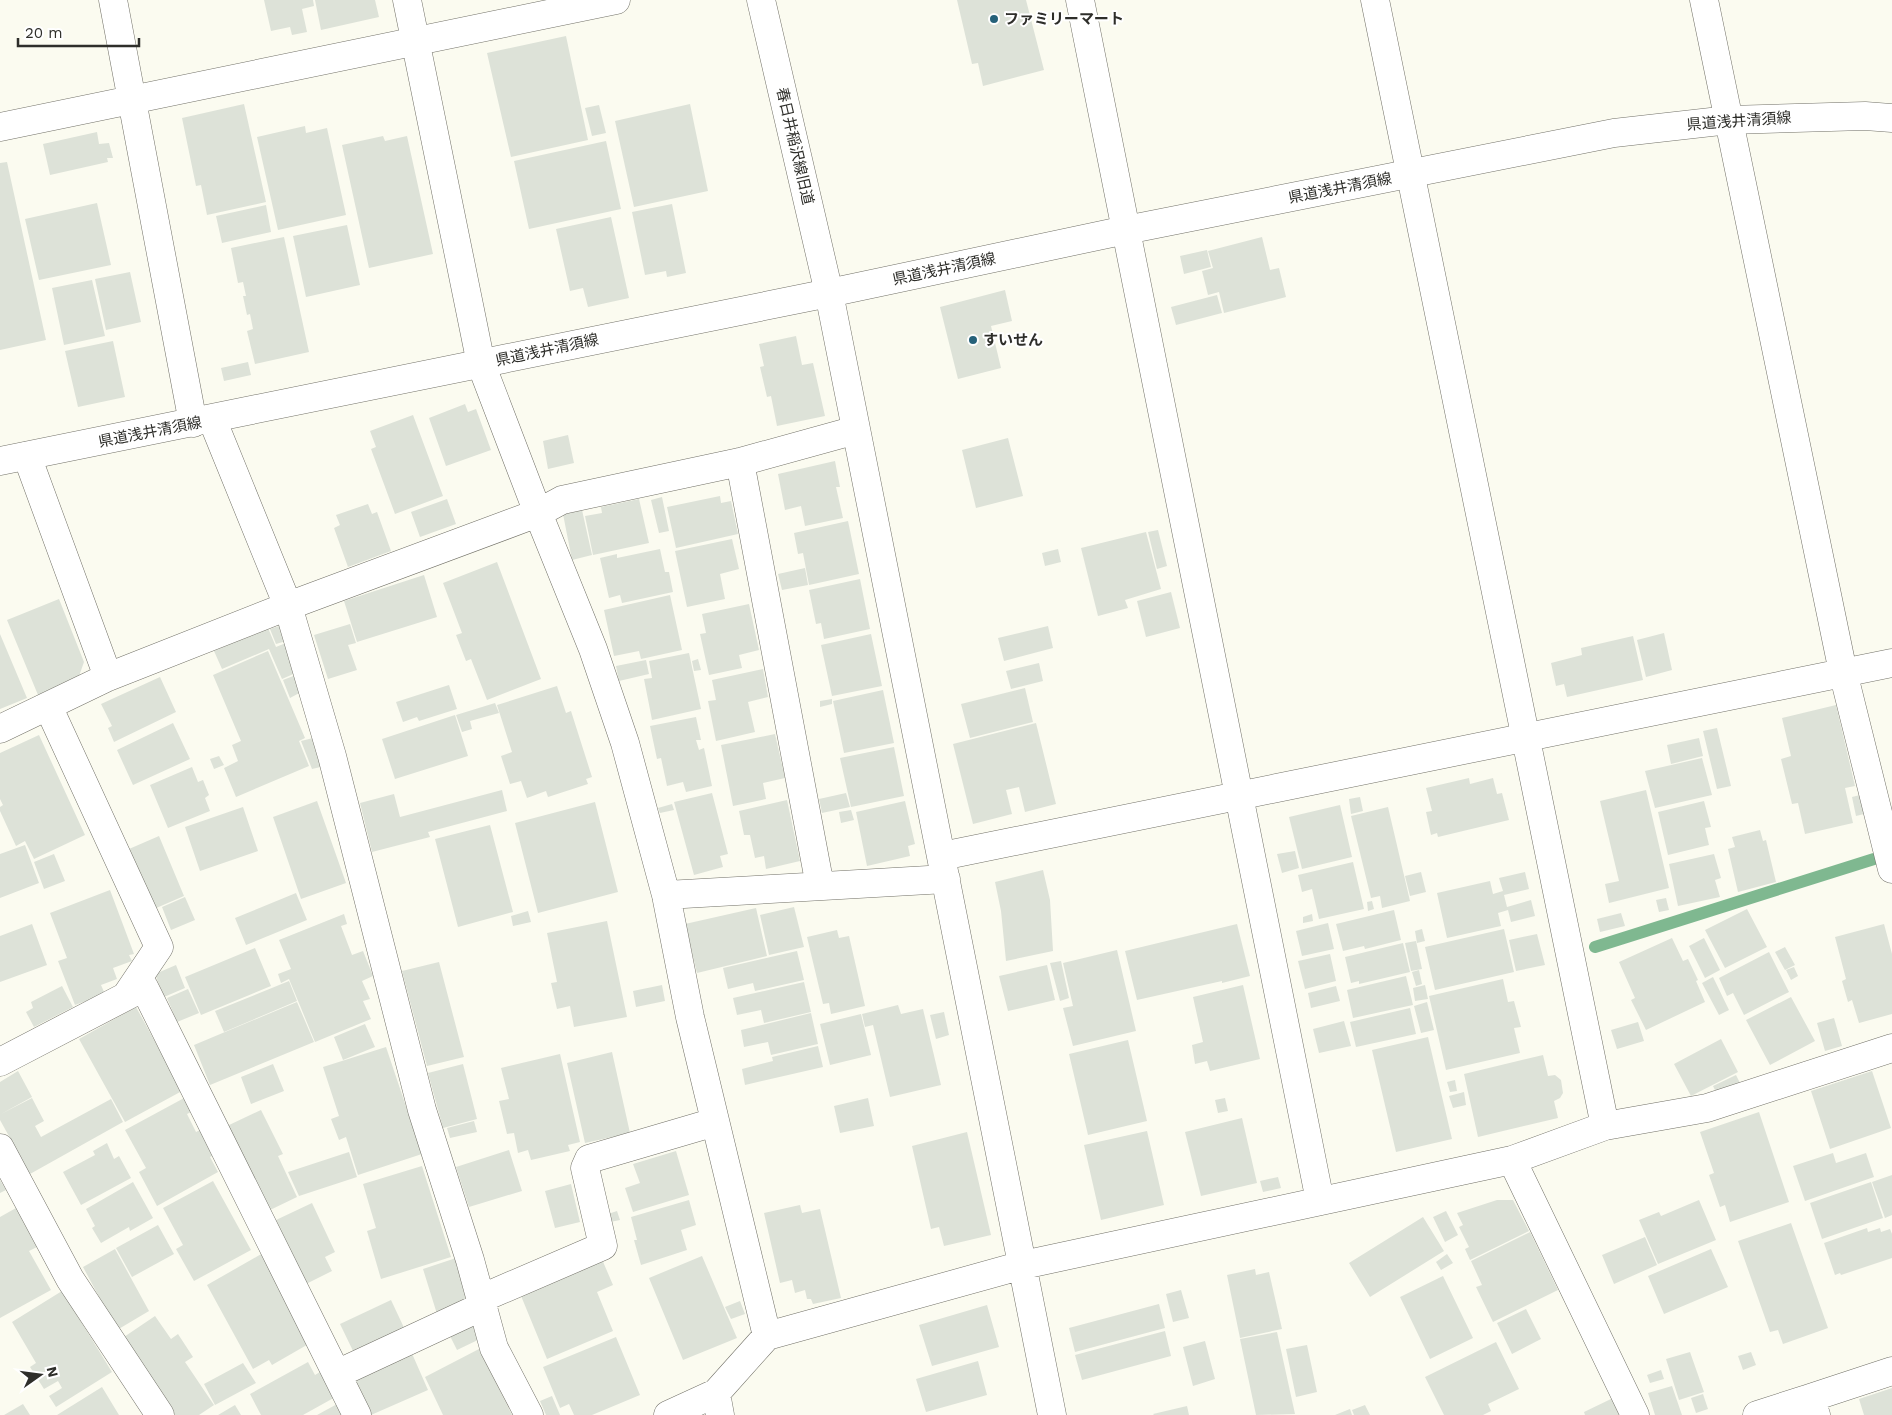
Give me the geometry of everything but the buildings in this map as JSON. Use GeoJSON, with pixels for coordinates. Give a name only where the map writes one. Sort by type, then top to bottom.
{"type":"FeatureCollection","features":[{"type":"Feature","properties":{"kind":"street"},"geometry":{"type":"LineString","coordinates":[[113,0],[132,100],[202,421],[288,606],[332,756],[422,1110],[470,1260],[494,1348],[530,1415]]}},
{"type":"Feature","properties":{"kind":"street"},"geometry":{"type":"LineString","coordinates":[[407,0],[481,364],[593,649],[625,743],[666,895],[690,1017],[767,1336]]}},
{"type":"Feature","properties":{"kind":"street"},"geometry":{"type":"LineString","coordinates":[[0,126],[616,0]]}},
{"type":"Feature","properties":{"kind":"street","name":"春日井稲沢線旧道"},"geometry":{"type":"LineString","coordinates":[[761,0],[829,293],[1052,1415]]}},
{"type":"Feature","properties":{"kind":"street"},"geometry":{"type":"LineString","coordinates":[[1080,0],[1320,1201]]}},
{"type":"Feature","properties":{"kind":"street"},"geometry":{"type":"LineString","coordinates":[[1375,0],[1605,1126]]}},
{"type":"Feature","properties":{"kind":"street"},"geometry":{"type":"LineString","coordinates":[[1704,0],[1843,672],[1892,869]]}},
{"type":"Feature","properties":{"kind":"street","name":"県道浅井清須線"},"geometry":{"type":"LineString","coordinates":[[0,461],[829,293],[1126,230],[1614,133],[1729,120],[1866,116],[1892,118]]}},
{"type":"Feature","properties":{"kind":"street"},"geometry":{"type":"LineString","coordinates":[[0,729],[108,677],[288,606],[538,513],[562,500],[740,462],[856,430]]}},
{"type":"Feature","properties":{"kind":"street"},"geometry":{"type":"LineString","coordinates":[[27,456],[108,677]]}},
{"type":"Feature","properties":{"kind":"street"},"geometry":{"type":"LineString","coordinates":[[740,462],[820,886]]}},
{"type":"Feature","properties":{"kind":"street"},"geometry":{"type":"LineString","coordinates":[[666,895],[820,886],[944,868],[1239,795],[1892,663]]}},
{"type":"Feature","properties":{"kind":"street"},"geometry":{"type":"LineString","coordinates":[[48,706],[159,947],[126,996]]}},
{"type":"Feature","properties":{"kind":"street"},"geometry":{"type":"LineString","coordinates":[[0,1062],[144,987],[357,1415]]}},
{"type":"Feature","properties":{"kind":"street"},"geometry":{"type":"LineString","coordinates":[[668,1415],[718,1404],[767,1336],[1023,1265],[1512,1160],[1605,1126],[1707,1108],[1890,1056]]}},
{"type":"Feature","properties":{"kind":"street"},"geometry":{"type":"LineString","coordinates":[[337,1374],[482,1302],[603,1246],[585,1168],[589,1159],[715,1122]]}},
{"type":"Feature","properties":{"kind":"street"},"geometry":{"type":"LineString","coordinates":[[0,1148],[70,1279],[160,1415]]}},
{"type":"Feature","properties":{"kind":"street"},"geometry":{"type":"LineString","coordinates":[[1512,1160],[1635,1415]]}},
{"type":"Feature","properties":{"kind":"street"},"geometry":{"type":"LineString","coordinates":[[1757,1415],[1813,1406],[1892,1371]]}},
{"type":"Feature","properties":{"kind":"waterway"},"geometry":{"type":"LineString","coordinates":[[1595,947],[1874,859]]}},
{"type":"Feature","properties":{"kind":"place","name":"ファミリーマート"},"geometry":{"type":"Point","coordinates":[994,19]}},
{"type":"Feature","properties":{"kind":"place","name":"すいせん"},"geometry":{"type":"Point","coordinates":[973,340]}}]}
